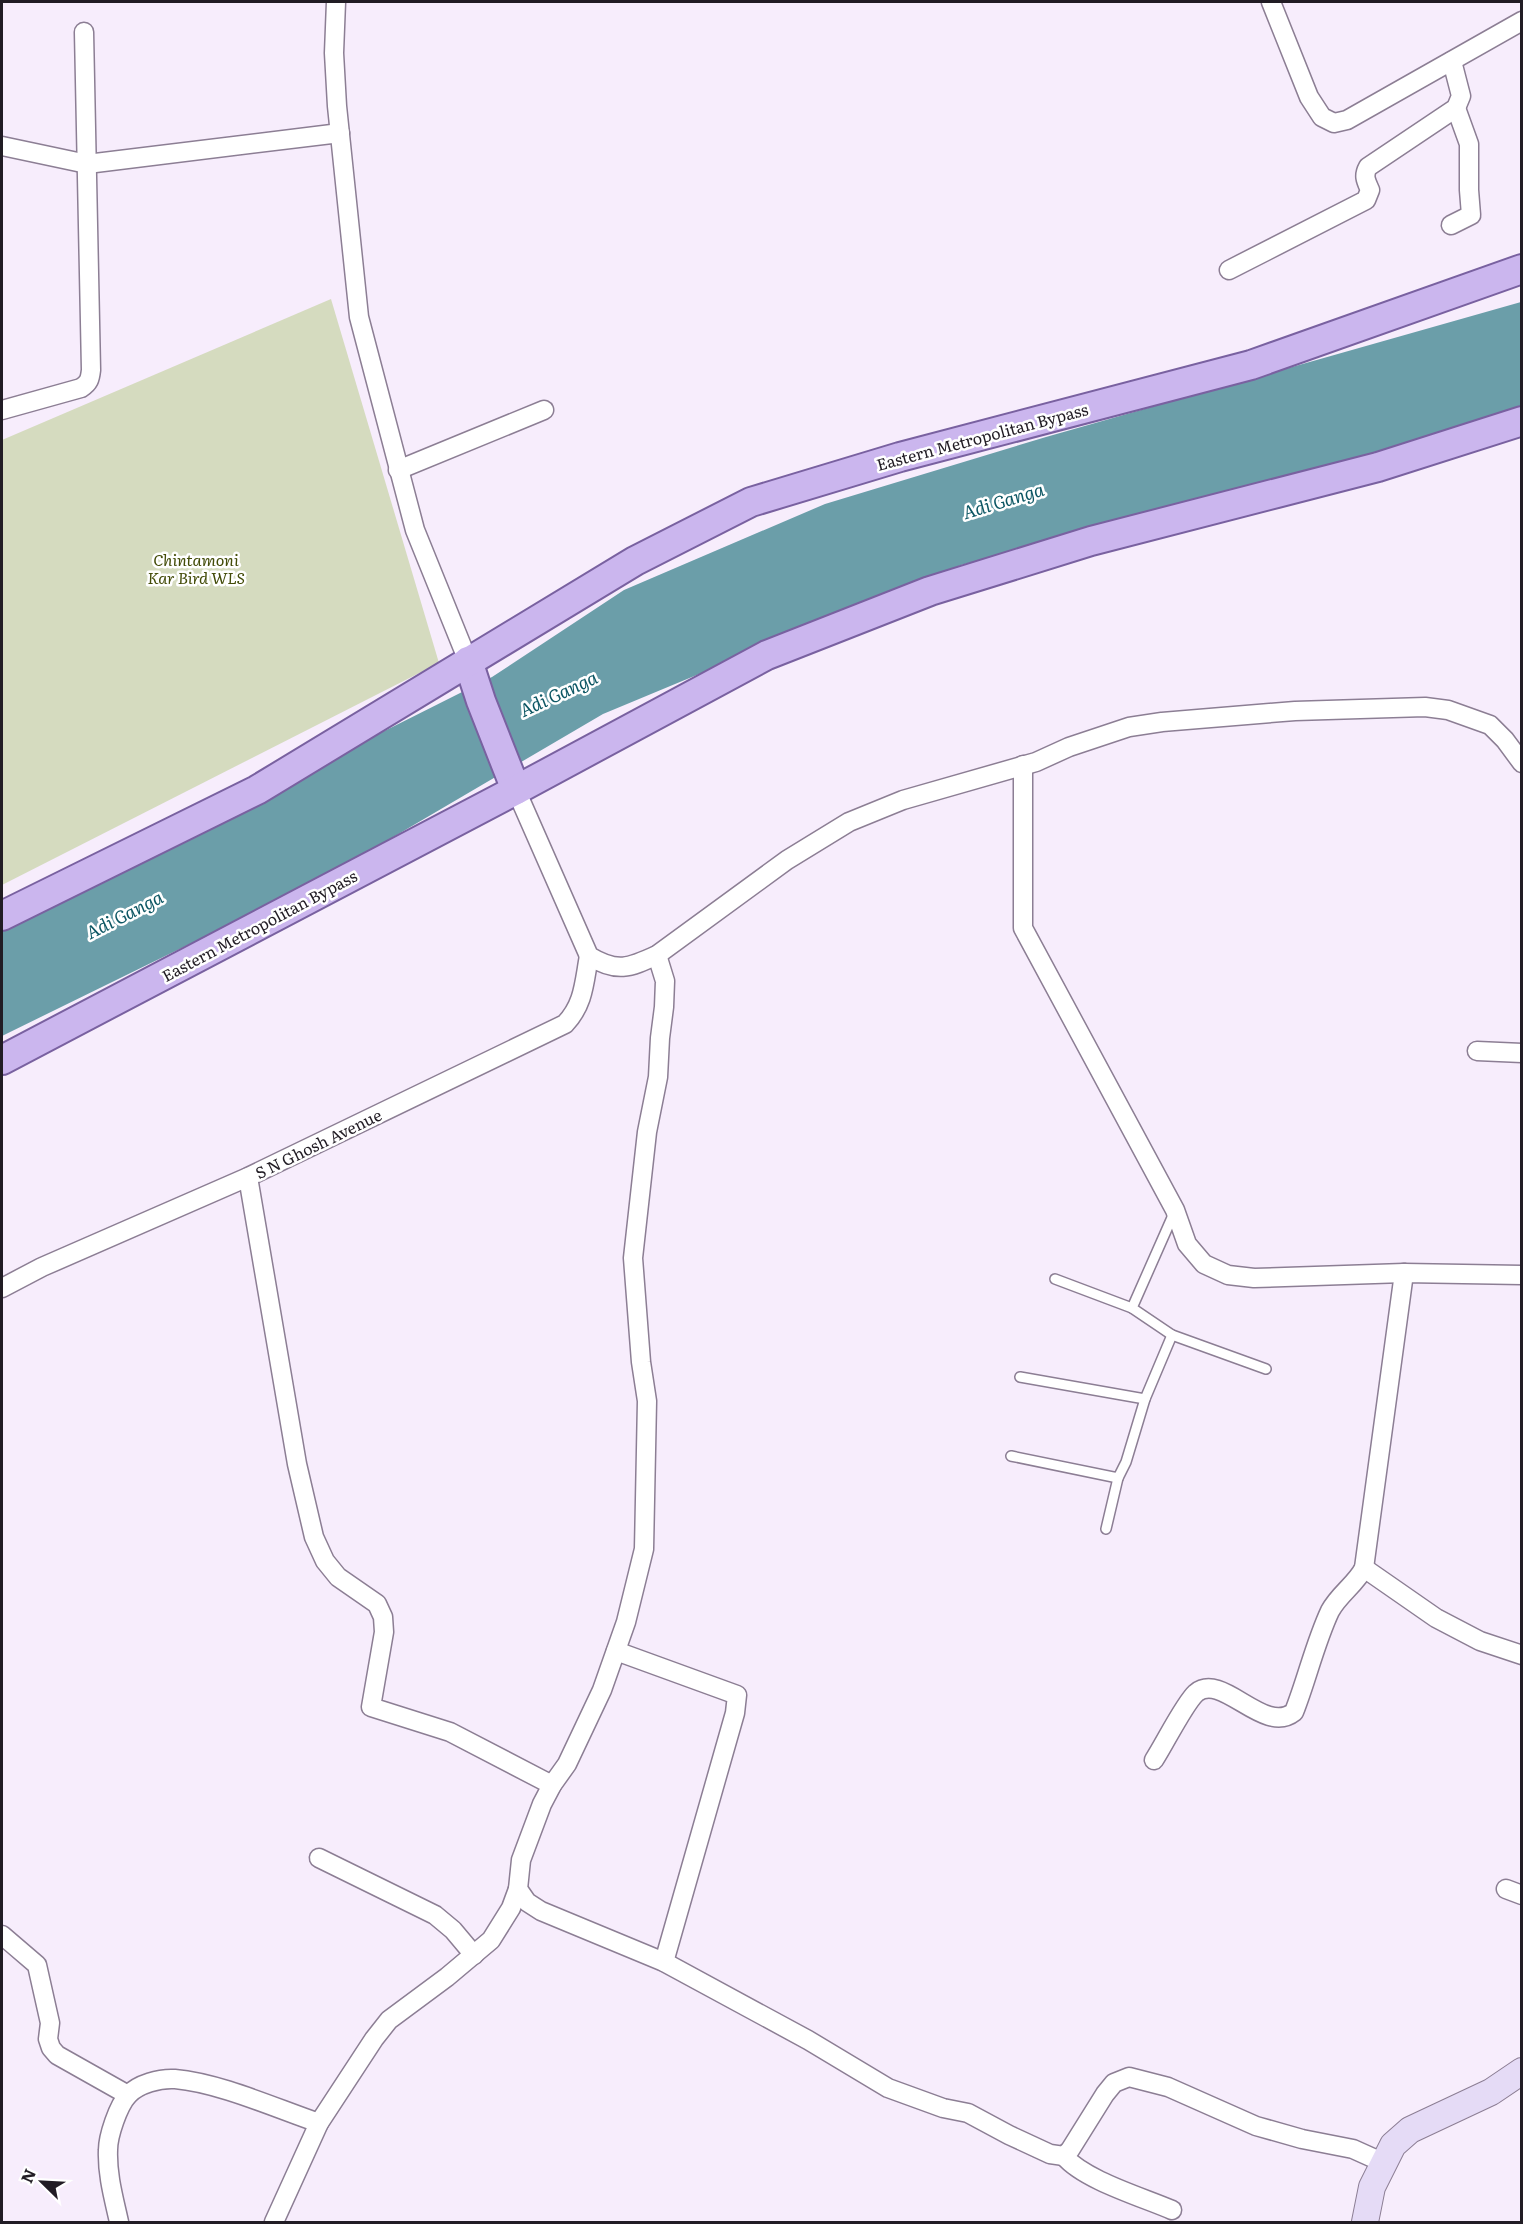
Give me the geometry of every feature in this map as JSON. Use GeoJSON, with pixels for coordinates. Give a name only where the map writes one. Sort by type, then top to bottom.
{"type":"FeatureCollection","features":[{"type":"Feature","properties":{"kind":"main road","name":"Eastern Metropolitan Bypass"},"geometry":{"type":"LineString","coordinates":[[2,916],[257,789],[635,561],[751,502],[900,457],[1251,366],[1521,269]]}},
{"type":"Feature","properties":{"kind":"main road","name":"Eastern Metropolitan Bypass"},"geometry":{"type":"LineString","coordinates":[[2,1060],[516,790],[767,655],[930,591],[1091,541],[1378,467],[1521,421]]}},
{"type":"Feature","properties":{"kind":"main road"},"geometry":{"type":"LineString","coordinates":[[468,661],[516,790]]}},
{"type":"Feature","properties":{"kind":"main road"},"geometry":{"type":"LineString","coordinates":[[1365,2223],[1372,2187],[1393,2145],[1410,2130],[1491,2092],[1521,2071]]}},
{"type":"Feature","properties":{"kind":"street"},"geometry":{"type":"LineString","coordinates":[[336,2],[334,53],[358,317],[415,530],[468,661]]}},
{"type":"Feature","properties":{"kind":"street"},"geometry":{"type":"LineString","coordinates":[[1271,2],[1309,97],[1322,117],[1334,123],[1347,120],[1521,21]]}},
{"type":"Feature","properties":{"kind":"street"},"geometry":{"type":"LineString","coordinates":[[2,410],[81,388],[90,380],[92,370],[84,32]]}},
{"type":"Feature","properties":{"kind":"street"},"geometry":{"type":"LineString","coordinates":[[1229,270],[1366,200],[1370,190],[1365,172],[1368,167],[1456,108],[1461,96],[1452,61]]}},
{"type":"Feature","properties":{"kind":"street"},"geometry":{"type":"LineString","coordinates":[[1451,225],[1471,216],[1469,144],[1456,108]]}},
{"type":"Feature","properties":{"kind":"street"},"geometry":{"type":"LineString","coordinates":[[2,146],[87,164],[340,133]]}},
{"type":"Feature","properties":{"kind":"street"},"geometry":{"type":"LineString","coordinates":[[398,470],[544,410]]}},
{"type":"Feature","properties":{"kind":"street"},"geometry":{"type":"LineString","coordinates":[[516,790],[589,956],[604,965],[617,968],[636,965],[657,955],[787,860],[849,822],[903,800],[1023,765],[1129,728],[1162,722],[1295,711],[1425,707],[1448,710],[1490,725],[1505,740],[1521,762]]}},
{"type":"Feature","properties":{"kind":"street"},"geometry":{"type":"LineString","coordinates":[[1023,765],[1023,928],[1175,1210],[1187,1244],[1204,1264],[1228,1275],[1254,1278],[1404,1273],[1521,1275]]}},
{"type":"Feature","properties":{"kind":"street"},"geometry":{"type":"LineString","coordinates":[[274,2223],[319,2123],[374,2039],[389,2020],[474,1955],[491,1940],[501,1926],[518,1889],[521,1860],[528,1837],[552,1785],[567,1764],[586,1727],[626,1623],[644,1549],[647,1401],[641,1362],[633,1258],[647,1132],[658,1077],[664,1007],[664,981],[657,955]]}},
{"type":"Feature","properties":{"kind":"street","name":"S N Ghosh Avenue"},"geometry":{"type":"LineString","coordinates":[[2,1288],[42,1267],[248,1177],[565,1024],[575,1014],[580,1004],[589,956]]}},
{"type":"Feature","properties":{"kind":"street"},"geometry":{"type":"LineString","coordinates":[[1477,1051],[1521,1053]]}},
{"type":"Feature","properties":{"kind":"street"},"geometry":{"type":"LineString","coordinates":[[248,1177],[297,1464],[314,1537],[325,1561],[338,1577],[377,1604],[383,1617],[384,1632],[371,1707],[450,1732],[552,1785]]}},
{"type":"Feature","properties":{"kind":"street"},"geometry":{"type":"LineString","coordinates":[[1154,1760],[1191,1699],[1202,1690],[1212,1689],[1222,1692],[1277,1718],[1287,1717],[1294,1712],[1331,1610],[1358,1579],[1364,1568],[1404,1273]]}},
{"type":"Feature","properties":{"kind":"street"},"geometry":{"type":"LineString","coordinates":[[1364,1568],[1436,1618],[1480,1641],[1521,1655]]}},
{"type":"Feature","properties":{"kind":"street"},"geometry":{"type":"LineString","coordinates":[[616,1651],[737,1695],[735,1713],[664,1962]]}},
{"type":"Feature","properties":{"kind":"street"},"geometry":{"type":"LineString","coordinates":[[319,1858],[435,1915],[453,1930],[474,1955]]}},
{"type":"Feature","properties":{"kind":"street"},"geometry":{"type":"LineString","coordinates":[[518,1889],[527,1902],[541,1911],[664,1962],[808,2040],[888,2088],[943,2108],[968,2113],[1050,2154],[1064,2156],[1070,2163],[1089,2175],[1172,2210]]}},
{"type":"Feature","properties":{"kind":"street"},"geometry":{"type":"LineString","coordinates":[[2,1935],[37,1965],[50,2023],[48,2039],[51,2048],[57,2055],[128,2095]]}},
{"type":"Feature","properties":{"kind":"street"},"geometry":{"type":"LineString","coordinates":[[1064,2156],[1109,2089],[1129,2077],[1168,2087],[1256,2126],[1302,2139],[1353,2149],[1373,2158],[1381,2165]]}},
{"type":"Feature","properties":{"kind":"street"},"geometry":{"type":"LineString","coordinates":[[119,2223],[109,2175],[108,2148],[116,2118],[128,2095],[143,2086],[159,2080],[174,2079],[196,2083],[319,2123]]}},
{"type":"Feature","properties":{"kind":"lane"},"geometry":{"type":"LineString","coordinates":[[1132,1308],[1175,1210]]}},
{"type":"Feature","properties":{"kind":"lane"},"geometry":{"type":"LineString","coordinates":[[1055,1279],[1132,1308],[1172,1335],[1266,1369]]}},
{"type":"Feature","properties":{"kind":"lane"},"geometry":{"type":"LineString","coordinates":[[1106,1529],[1118,1478],[1126,1462],[1145,1399],[1172,1335]]}},
{"type":"Feature","properties":{"kind":"lane"},"geometry":{"type":"LineString","coordinates":[[1020,1377],[1145,1399]]}},
{"type":"Feature","properties":{"kind":"lane"},"geometry":{"type":"LineString","coordinates":[[1011,1456],[1118,1478]]}},
{"type":"Feature","properties":{"kind":"green space","name":"Chintamoni Kar Bird WLS"},"geometry":{"type":"Polygon","coordinates":[[[331,299],[439,663],[2,885],[2,440],[331,299]]]}},
{"type":"Feature","properties":{"kind":"water","name":"Adi Ganga"},"geometry":{"type":"Polygon","coordinates":[[[1521,302],[1521,409],[1352,460],[961,565],[603,714],[320,880],[2,1036],[2,923],[492,677],[624,590],[825,504],[1046,437],[1521,302]]]}}]}
